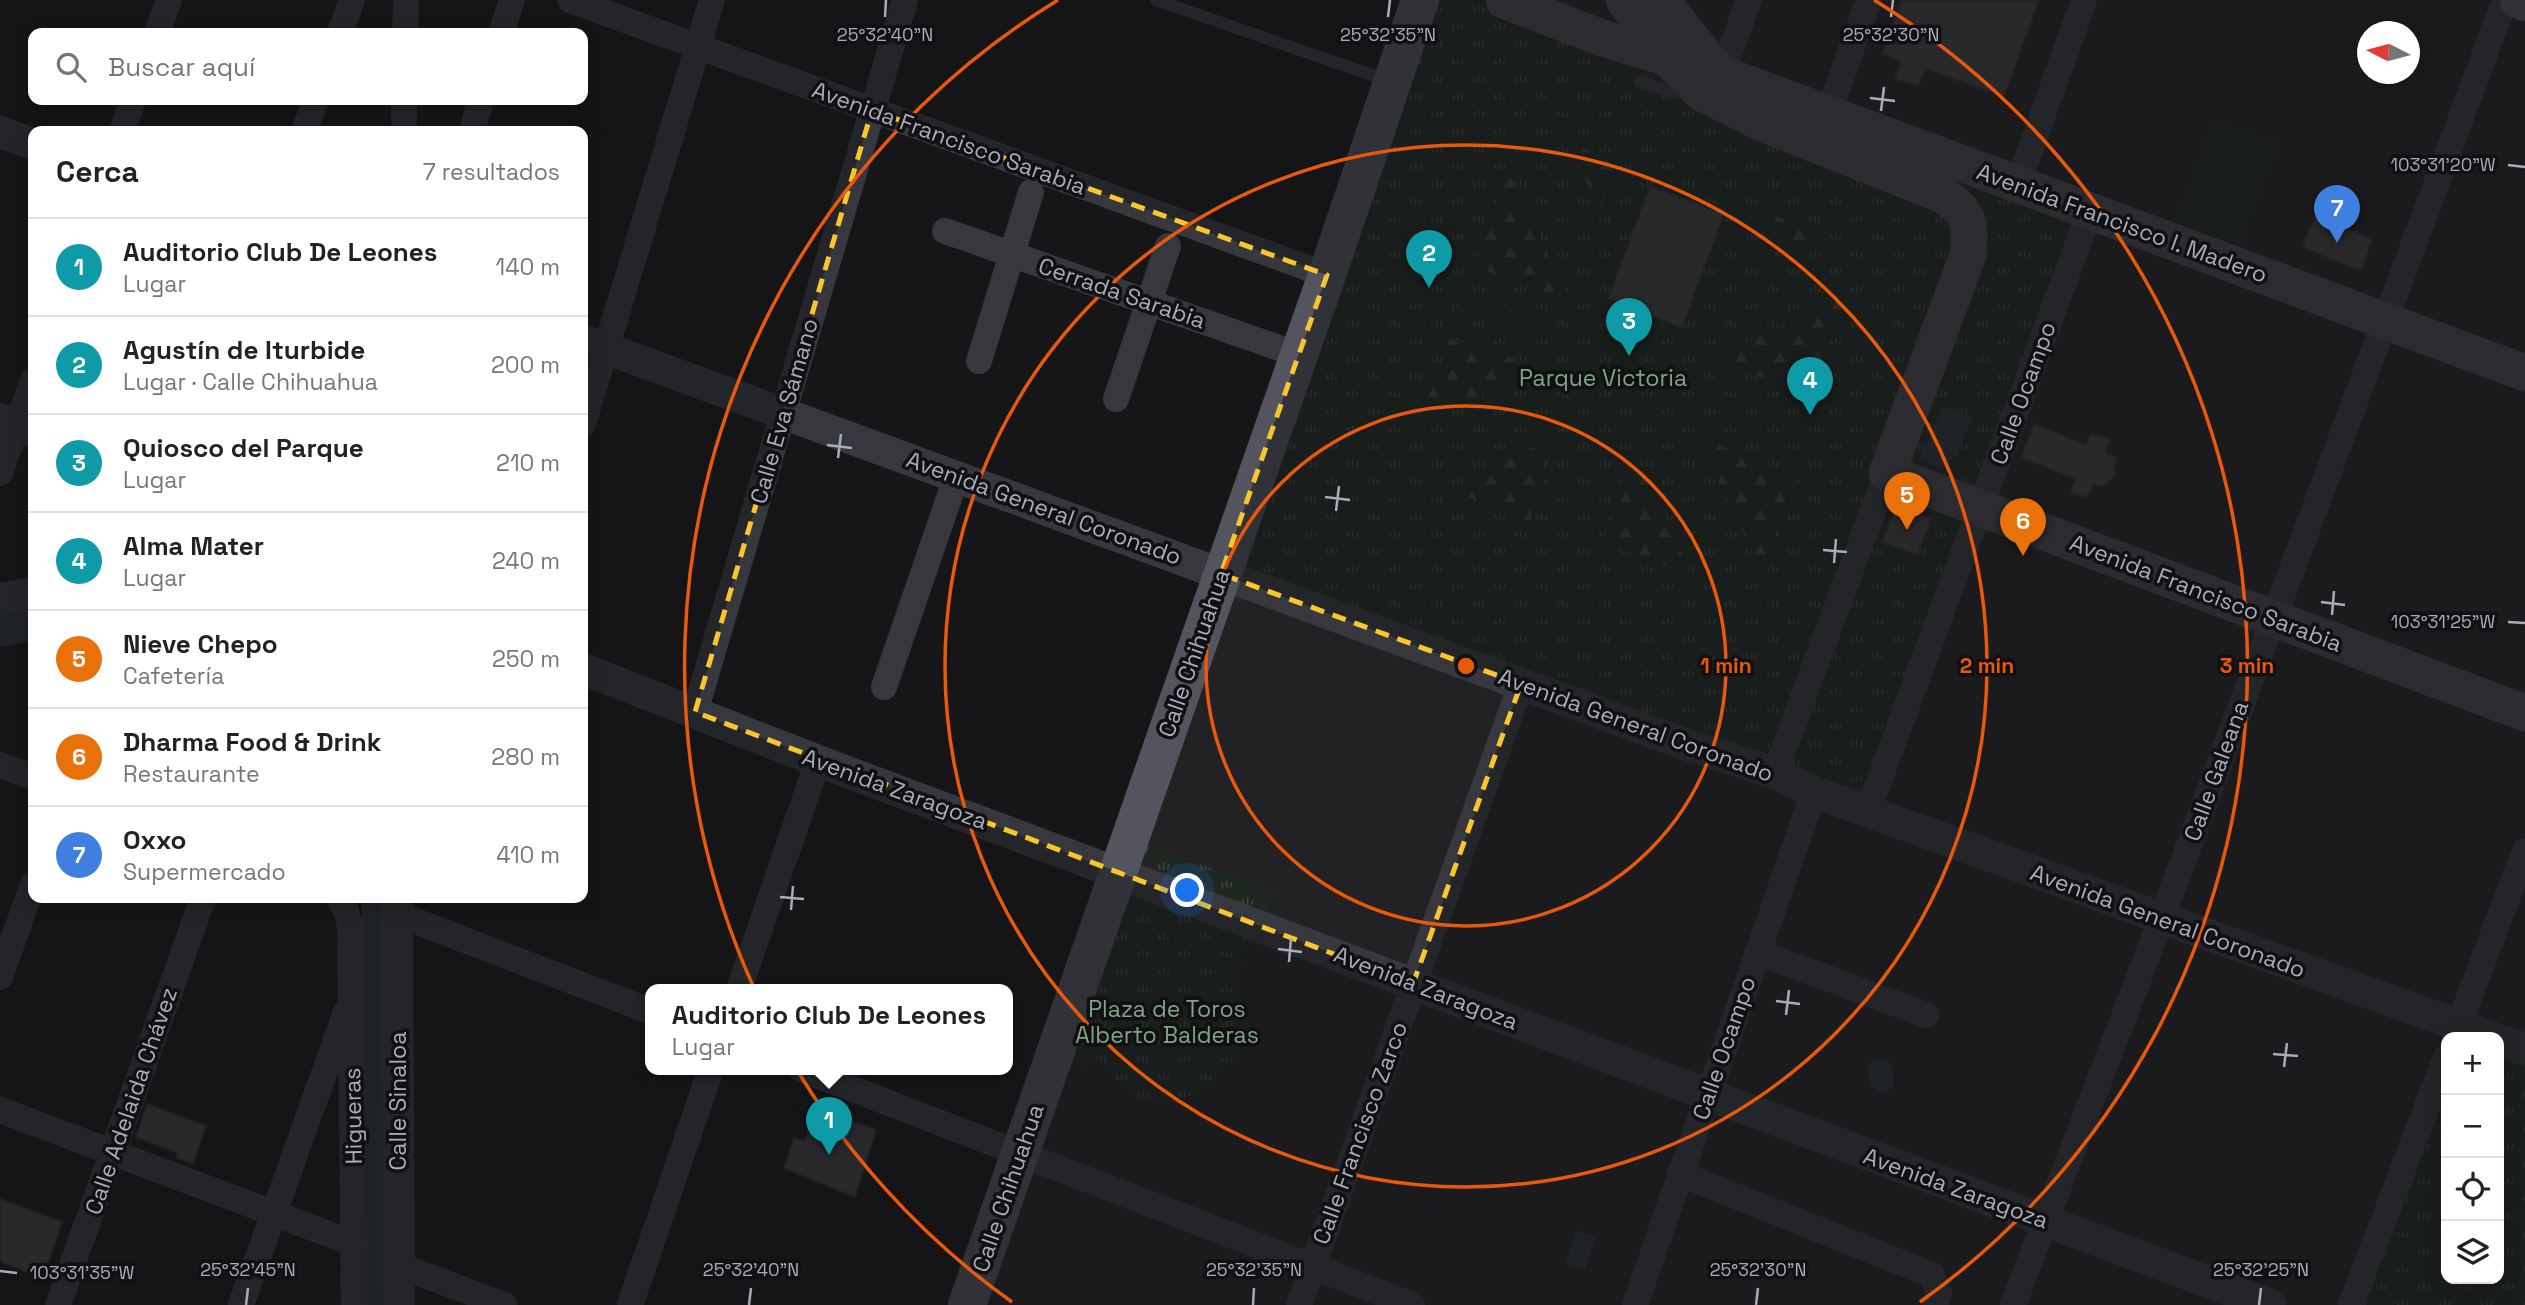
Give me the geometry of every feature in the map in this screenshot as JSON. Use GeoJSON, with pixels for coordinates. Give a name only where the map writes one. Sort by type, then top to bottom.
{"type":"FeatureCollection","features":[{"type":"Feature","properties":{"kind":"main road","name":"Calle Chihuahua"},"geometry":{"type":"LineString","coordinates":[[967,1305],[1327,275],[1420,0]]}},
{"type":"Feature","properties":{"kind":"main road"},"geometry":{"type":"LineString","coordinates":[[1504,0],[1602,38],[1665,55],[1711,83],[1764,124],[1943,195],[1964,210],[1968,220],[1968,256],[1887,472]]}},
{"type":"Feature","properties":{"kind":"main road"},"geometry":{"type":"LineString","coordinates":[[1625,0],[1665,55]]}},
{"type":"Feature","properties":{"kind":"main road"},"geometry":{"type":"LineString","coordinates":[[1661,0],[1711,83]]}},
{"type":"Feature","properties":{"kind":"main road"},"geometry":{"type":"LineString","coordinates":[[2519,0],[2525,2]]}},
{"type":"Feature","properties":{"kind":"main road","name":"Avenida Francisco I. Madero"},"geometry":{"type":"LineString","coordinates":[[1711,83],[1828,114],[2525,373]]}},
{"type":"Feature","properties":{"kind":"main road","name":"Avenida Francisco Sarabia"},"geometry":{"type":"LineString","coordinates":[[1887,472],[2525,713]]}},
{"type":"Feature","properties":{"kind":"street"},"geometry":{"type":"LineString","coordinates":[[159,28],[169,0]]}},
{"type":"Feature","properties":{"kind":"street"},"geometry":{"type":"LineString","coordinates":[[342,28],[352,0]]}},
{"type":"Feature","properties":{"kind":"street"},"geometry":{"type":"LineString","coordinates":[[405,0],[405,28]]}},
{"type":"Feature","properties":{"kind":"street"},"geometry":{"type":"LineString","coordinates":[[503,28],[512,0]]}},
{"type":"Feature","properties":{"kind":"street","name":"Avenida Francisco Sarabia"},"geometry":{"type":"LineString","coordinates":[[570,0],[1327,275]]}},
{"type":"Feature","properties":{"kind":"street"},"geometry":{"type":"LineString","coordinates":[[588,388],[594,345],[712,0]]}},
{"type":"Feature","properties":{"kind":"street","name":"Calle Eva Sámano"},"geometry":{"type":"LineString","coordinates":[[695,712],[905,0]]}},
{"type":"Feature","properties":{"kind":"street"},"geometry":{"type":"LineString","coordinates":[[1711,83],[1749,0]]}},
{"type":"Feature","properties":{"kind":"street"},"geometry":{"type":"LineString","coordinates":[[1828,114],[1870,0]]}},
{"type":"Feature","properties":{"kind":"street"},"geometry":{"type":"LineString","coordinates":[[2018,184],[2084,0]]}},
{"type":"Feature","properties":{"kind":"street","name":"Calle Galeana"},"geometry":{"type":"LineString","coordinates":[[2013,1305],[2161,920],[2505,0]]}},
{"type":"Feature","properties":{"kind":"street"},"geometry":{"type":"LineString","coordinates":[[124,126],[131,105]]}},
{"type":"Feature","properties":{"kind":"street"},"geometry":{"type":"LineString","coordinates":[[306,126],[314,105]]}},
{"type":"Feature","properties":{"kind":"street"},"geometry":{"type":"LineString","coordinates":[[404,105],[404,126]]}},
{"type":"Feature","properties":{"kind":"street"},"geometry":{"type":"LineString","coordinates":[[473,126],[479,105]]}},
{"type":"Feature","properties":{"kind":"street"},"geometry":{"type":"LineString","coordinates":[[0,132],[28,142]]}},
{"type":"Feature","properties":{"kind":"street"},"geometry":{"type":"LineString","coordinates":[[979,361],[1031,192]]}},
{"type":"Feature","properties":{"kind":"street","name":"Calle Ocampo"},"geometry":{"type":"LineString","coordinates":[[1868,811],[2090,211]]}},
{"type":"Feature","properties":{"kind":"street","name":"Cerrada Sarabia"},"geometry":{"type":"LineString","coordinates":[[944,231],[1299,355]]}},
{"type":"Feature","properties":{"kind":"street"},"geometry":{"type":"LineString","coordinates":[[1116,399],[1168,246]]}},
{"type":"Feature","properties":{"kind":"street","name":"Avenida General Coronado"},"geometry":{"type":"LineString","coordinates":[[594,345],[957,475],[1521,684],[1775,774],[1814,792],[2456,1031]]}},
{"type":"Feature","properties":{"kind":"street"},"geometry":{"type":"LineString","coordinates":[[0,473],[28,394]]}},
{"type":"Feature","properties":{"kind":"street"},"geometry":{"type":"LineString","coordinates":[[1775,774],[1887,472]]}},
{"type":"Feature","properties":{"kind":"street"},"geometry":{"type":"LineString","coordinates":[[884,687],[957,475]]}},
{"type":"Feature","properties":{"kind":"street"},"geometry":{"type":"LineString","coordinates":[[0,599],[28,594]]}},
{"type":"Feature","properties":{"kind":"street","name":"Avenida Zaragoza"},"geometry":{"type":"LineString","coordinates":[[588,671],[818,761],[2270,1305]]}},
{"type":"Feature","properties":{"kind":"street","name":"Calle Francisco Zarco"},"geometry":{"type":"LineString","coordinates":[[1299,1305],[1521,684]]}},
{"type":"Feature","properties":{"kind":"street"},"geometry":{"type":"LineString","coordinates":[[741,984],[818,761]]}},
{"type":"Feature","properties":{"kind":"street"},"geometry":{"type":"LineString","coordinates":[[0,765],[28,775]]}},
{"type":"Feature","properties":{"kind":"street","name":"Calle Ocampo"},"geometry":{"type":"LineString","coordinates":[[1635,1305],[1814,792]]}},
{"type":"Feature","properties":{"kind":"street"},"geometry":{"type":"LineString","coordinates":[[2456,1031],[2525,851]]}},
{"type":"Feature","properties":{"kind":"street"},"geometry":{"type":"LineString","coordinates":[[0,977],[28,898]]}},
{"type":"Feature","properties":{"kind":"street","name":"Calle Adelaida Chávez"},"geometry":{"type":"LineString","coordinates":[[58,1305],[201,903]]}},
{"type":"Feature","properties":{"kind":"street","name":"Higueras"},"geometry":{"type":"LineString","coordinates":[[342,903],[349,926],[352,997],[354,1305]]}},
{"type":"Feature","properties":{"kind":"street"},"geometry":{"type":"LineString","coordinates":[[397,906],[645,1009]]}},
{"type":"Feature","properties":{"kind":"street","name":"Calle Sinaloa"},"geometry":{"type":"LineString","coordinates":[[397,906],[399,1305]]}},
{"type":"Feature","properties":{"kind":"street"},"geometry":{"type":"LineString","coordinates":[[1757,952],[1926,1015]]}},
{"type":"Feature","properties":{"kind":"street"},"geometry":{"type":"LineString","coordinates":[[241,1305],[352,997]]}},
{"type":"Feature","properties":{"kind":"street"},"geometry":{"type":"LineString","coordinates":[[2504,1042],[2525,1050]]}},
{"type":"Feature","properties":{"kind":"street"},"geometry":{"type":"LineString","coordinates":[[2351,1305],[2441,1071]]}},
{"type":"Feature","properties":{"kind":"street"},"geometry":{"type":"LineString","coordinates":[[630,1305],[709,1075]]}},
{"type":"Feature","properties":{"kind":"street"},"geometry":{"type":"LineString","coordinates":[[816,1075],[1412,1305]]}},
{"type":"Feature","properties":{"kind":"street"},"geometry":{"type":"LineString","coordinates":[[0,1110],[355,1244]]}},
{"type":"Feature","properties":{"kind":"street"},"geometry":{"type":"LineString","coordinates":[[1680,1174],[1932,1275],[1937,1299]]}},
{"type":"Feature","properties":{"kind":"street"},"geometry":{"type":"LineString","coordinates":[[398,1265],[504,1305]]}},
{"type":"Feature","properties":{"kind":"lane"},"geometry":{"type":"LineString","coordinates":[[1156,0],[1393,82]]}},
{"type":"Feature","properties":{"kind":"lane"},"geometry":{"type":"LineString","coordinates":[[1640,82],[1667,91],[1711,83]]}},
{"type":"Feature","properties":{"kind":"highlighted area"},"geometry":{"type":"Polygon","coordinates":[[[872,110],[1327,275],[1221,574],[1521,684],[1413,984],[695,712],[872,110]]]}},
{"type":"Feature","properties":{"kind":"shaded area"},"geometry":{"type":"Polygon","coordinates":[[[1421,0],[2525,0],[2525,1305],[975,1305],[1421,0]]]}},
{"type":"Feature","properties":{"kind":"shaded area"},"geometry":{"type":"Polygon","coordinates":[[[1943,406],[1973,417],[1957,455],[1940,466],[1920,459],[1943,406]]]}},
{"type":"Feature","properties":{"kind":"shaded area"},"geometry":{"type":"Polygon","coordinates":[[[28,601],[28,642],[0,647],[0,607],[28,601]]]}},
{"type":"Feature","properties":{"kind":"shaded area"},"geometry":{"type":"Polygon","coordinates":[[[362,903],[391,903],[392,1305],[360,1305],[362,903]]]}},
{"type":"Feature","properties":{"kind":"shaded area"},"geometry":{"type":"Polygon","coordinates":[[[1873,1059],[1886,1059],[1891,1064],[1894,1085],[1887,1091],[1878,1092],[1872,1087],[1867,1070],[1873,1059]]]}},
{"type":"Feature","properties":{"kind":"shaded area"},"geometry":{"type":"Polygon","coordinates":[[[1577,1230],[1595,1237],[1585,1269],[1566,1263],[1577,1230]]]}},
{"type":"Feature","properties":{"kind":"green space","name":"Parque Victoria"},"geometry":{"type":"Polygon","coordinates":[[[1421,0],[1528,0],[1964,187],[1972,194],[1973,192],[1952,179],[2091,202],[1869,803],[1220,568],[1421,0]]]}},
{"type":"Feature","properties":{"kind":"green space"},"geometry":{"type":"Polygon","coordinates":[[[2213,120],[2280,142],[2239,248],[2173,222],[2213,120]]]}},
{"type":"Feature","properties":{"kind":"green space"},"geometry":{"type":"Polygon","coordinates":[[[1568,144],[1621,160],[1600,210],[1568,144]]]}},
{"type":"Feature","properties":{"kind":"green space"},"geometry":{"type":"Polygon","coordinates":[[[1509,170],[1569,300],[1474,267],[1509,170]]]}},
{"type":"Feature","properties":{"kind":"green space"},"geometry":{"type":"Polygon","coordinates":[[[1769,213],[1821,236],[1747,267],[1769,213]]]}},
{"type":"Feature","properties":{"kind":"green space"},"geometry":{"type":"Polygon","coordinates":[[[1847,292],[1811,390],[1707,363],[1847,292]]]}},
{"type":"Feature","properties":{"kind":"green space"},"geometry":{"type":"Polygon","coordinates":[[[1465,293],[1556,324],[1551,339],[1460,309],[1465,293]]]}},
{"type":"Feature","properties":{"kind":"green space"},"geometry":{"type":"Polygon","coordinates":[[[1450,339],[1538,366],[1418,426],[1450,339]]]}},
{"type":"Feature","properties":{"kind":"green space"},"geometry":{"type":"Polygon","coordinates":[[[1556,435],[1530,522],[1450,490],[1556,435]]]}},
{"type":"Feature","properties":{"kind":"green space"},"geometry":{"type":"Polygon","coordinates":[[[1697,437],[1798,475],[1763,574],[1697,437]]]}},
{"type":"Feature","properties":{"kind":"green space"},"geometry":{"type":"Polygon","coordinates":[[[1632,451],[1694,578],[1602,541],[1632,451]]]}},
{"type":"Feature","properties":{"kind":"green space","name":"Plaza de Toros Alberto Balderas"},"geometry":{"type":"Polygon","coordinates":[[[1117,834],[1275,891],[1235,982],[1246,1016],[1242,1046],[1227,1071],[1203,1090],[1174,1099],[1145,1098],[1118,1085],[1098,1058],[1083,1068],[1043,1052],[1117,834]]]}},
{"type":"Feature","properties":{"kind":"green space"},"geometry":{"type":"Polygon","coordinates":[[[2504,1039],[2525,1045],[2525,1305],[2350,1305],[2441,1069],[2441,1284],[2504,1284],[2504,1039]]]}},
{"type":"Feature","properties":{"kind":"building"},"geometry":{"type":"Polygon","coordinates":[[[1901,0],[2039,0],[2004,97],[1926,69],[1918,86],[1895,79],[1901,61],[1882,54],[1901,0]]]}},
{"type":"Feature","properties":{"kind":"building"},"geometry":{"type":"Polygon","coordinates":[[[1650,186],[1724,214],[1682,328],[1608,299],[1650,186]]]}},
{"type":"Feature","properties":{"kind":"building"},"geometry":{"type":"Polygon","coordinates":[[[2315,216],[2372,239],[2361,271],[2302,247],[2315,216]]]}},
{"type":"Feature","properties":{"kind":"building"},"geometry":{"type":"Polygon","coordinates":[[[2034,424],[2085,444],[2091,434],[2110,439],[2105,452],[2116,458],[2114,477],[2102,487],[2093,484],[2087,498],[2071,492],[2075,478],[2021,458],[2034,424]]]}},
{"type":"Feature","properties":{"kind":"building"},"geometry":{"type":"Polygon","coordinates":[[[1896,506],[1931,519],[1917,555],[1882,542],[1896,506]]]}},
{"type":"Feature","properties":{"kind":"building"},"geometry":{"type":"Polygon","coordinates":[[[147,1104],[206,1126],[193,1163],[177,1158],[178,1153],[136,1137],[147,1104]]]}},
{"type":"Feature","properties":{"kind":"building"},"geometry":{"type":"Polygon","coordinates":[[[816,1107],[876,1130],[855,1197],[784,1168],[794,1138],[805,1141],[816,1107]]]}},
{"type":"Feature","properties":{"kind":"building"},"geometry":{"type":"Polygon","coordinates":[[[0,1199],[62,1222],[43,1279],[0,1261],[0,1199]]]}},
{"type":"Feature","properties":{"kind":"place","name":"Oxxo"},"geometry":{"type":"Point","coordinates":[2337,243]}},
{"type":"Feature","properties":{"kind":"place","name":"Agustín de Iturbide"},"geometry":{"type":"Point","coordinates":[1429,288]}},
{"type":"Feature","properties":{"kind":"place","name":"Quiosco del Parque"},"geometry":{"type":"Point","coordinates":[1629,356]}},
{"type":"Feature","properties":{"kind":"place","name":"Alma Mater"},"geometry":{"type":"Point","coordinates":[1810,415]}},
{"type":"Feature","properties":{"kind":"place","name":"Nieve Chepo"},"geometry":{"type":"Point","coordinates":[1907,530]}},
{"type":"Feature","properties":{"kind":"place","name":"Dharma Food & Drink"},"geometry":{"type":"Point","coordinates":[2023,556]}},
{"type":"Feature","properties":{"kind":"place","name":"Auditorio Club De Leones"},"geometry":{"type":"Point","coordinates":[829,1155]}}]}
